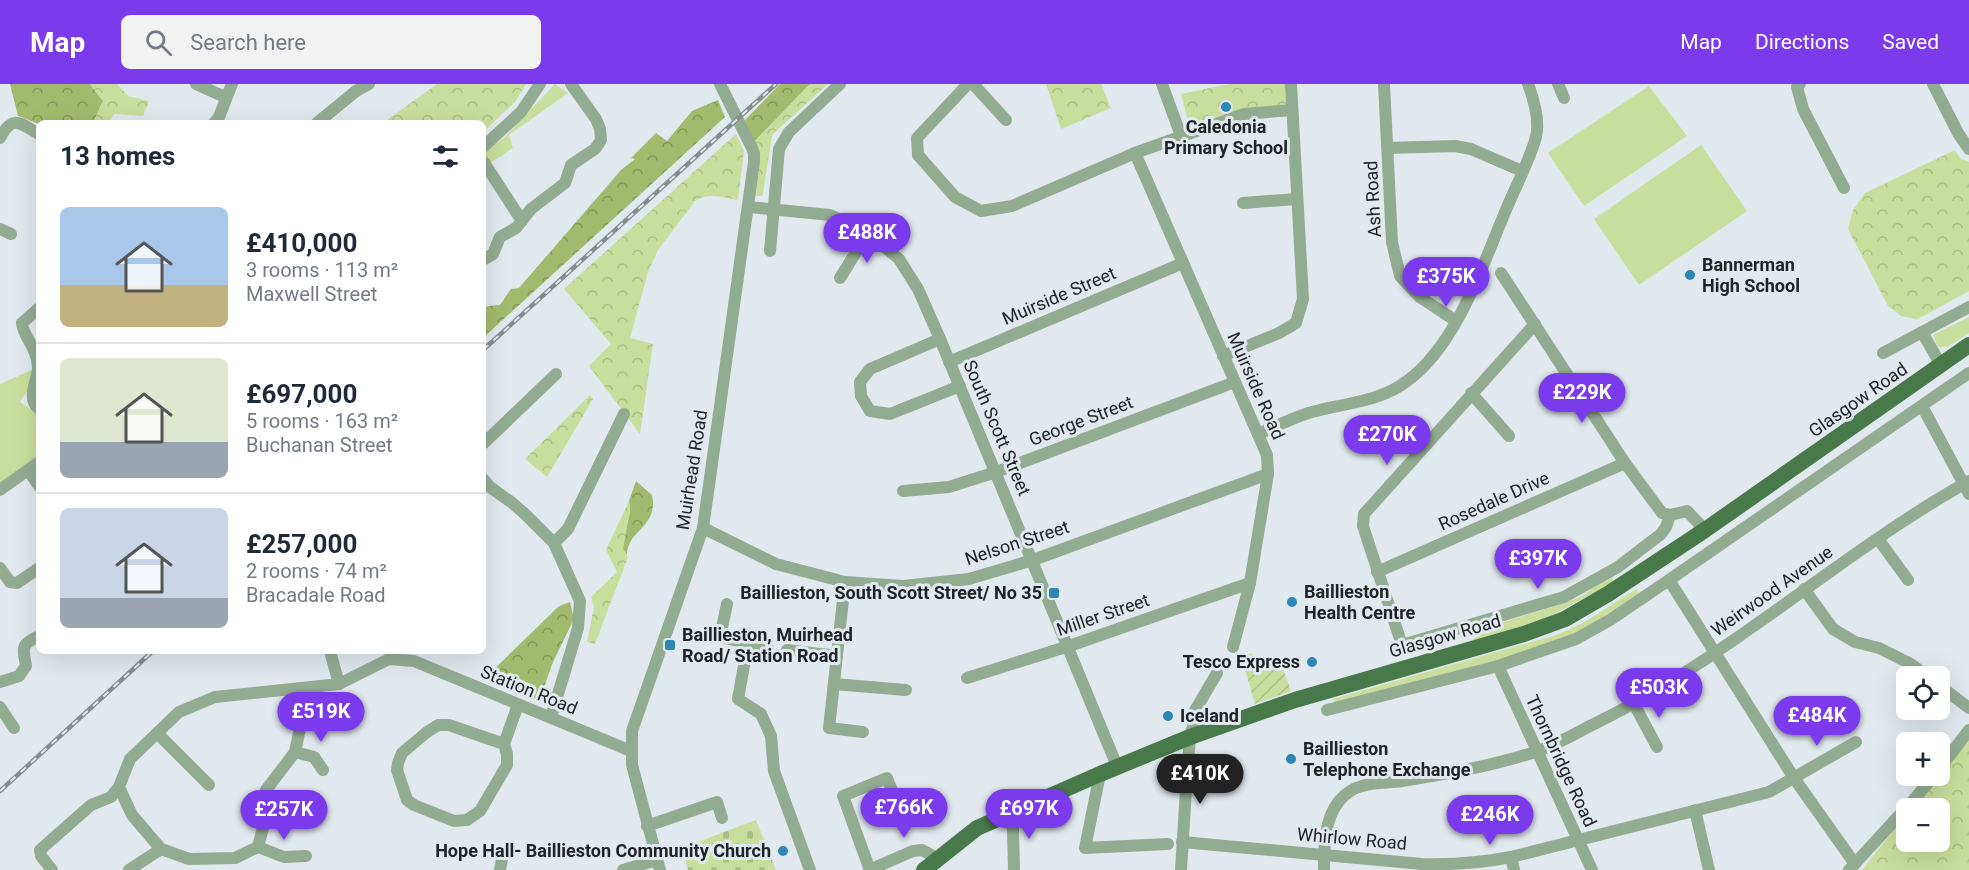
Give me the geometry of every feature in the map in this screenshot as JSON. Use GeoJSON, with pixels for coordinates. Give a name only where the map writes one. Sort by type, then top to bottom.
{"type":"FeatureCollection","features":[{"type":"Feature","properties":{"kind":"main road","name":"Glasgow Road"},"geometry":{"type":"LineString","coordinates":[[924,870],[977,828],[1190,737],[1304,697],[1542,628],[1583,609],[1705,530],[1969,345]]}},
{"type":"Feature","properties":{"kind":"street"},"geometry":{"type":"LineString","coordinates":[[196,84],[225,98]]}},
{"type":"Feature","properties":{"kind":"street"},"geometry":{"type":"LineString","coordinates":[[216,120],[232,84]]}},
{"type":"Feature","properties":{"kind":"street"},"geometry":{"type":"LineString","coordinates":[[320,120],[356,90],[369,84]]}},
{"type":"Feature","properties":{"kind":"street"},"geometry":{"type":"LineString","coordinates":[[486,144],[521,112],[540,84]]}},
{"type":"Feature","properties":{"kind":"street"},"geometry":{"type":"LineString","coordinates":[[770,251],[779,149],[789,132],[840,84]]}},
{"type":"Feature","properties":{"kind":"street"},"geometry":{"type":"LineString","coordinates":[[968,84],[917,138],[918,155],[956,198],[981,211],[1012,206],[1135,153],[1244,114],[1292,110]]}},
{"type":"Feature","properties":{"kind":"street"},"geometry":{"type":"LineString","coordinates":[[973,84],[1006,120]]}},
{"type":"Feature","properties":{"kind":"street"},"geometry":{"type":"LineString","coordinates":[[1162,84],[1181,136]]}},
{"type":"Feature","properties":{"kind":"street"},"geometry":{"type":"LineString","coordinates":[[1223,356],[1296,323],[1303,299],[1290,84]]}},
{"type":"Feature","properties":{"kind":"street","name":"Ash Road"},"geometry":{"type":"LineString","coordinates":[[1384,84],[1392,242],[1400,276],[1420,297],[1456,321]]}},
{"type":"Feature","properties":{"kind":"street"},"geometry":{"type":"LineString","coordinates":[[1257,434],[1310,412],[1385,394],[1408,381],[1434,354],[1472,291],[1536,136],[1535,102],[1528,84]]}},
{"type":"Feature","properties":{"kind":"street"},"geometry":{"type":"LineString","coordinates":[[1558,84],[1564,98]]}},
{"type":"Feature","properties":{"kind":"street"},"geometry":{"type":"LineString","coordinates":[[1800,84],[1797,87],[1803,109],[1844,188]]}},
{"type":"Feature","properties":{"kind":"street"},"geometry":{"type":"LineString","coordinates":[[1933,84],[1958,133],[1969,148]]}},
{"type":"Feature","properties":{"kind":"street"},"geometry":{"type":"LineString","coordinates":[[486,258],[493,254],[500,237],[516,228],[531,209],[565,183],[571,165],[595,149],[601,140],[596,119],[574,85]]}},
{"type":"Feature","properties":{"kind":"street","name":"Muirhead Road"},"geometry":{"type":"LineString","coordinates":[[659,865],[632,765],[632,731],[703,528],[749,207],[754,153],[722,87]]}},
{"type":"Feature","properties":{"kind":"street"},"geometry":{"type":"LineString","coordinates":[[0,138],[7,125],[18,122],[36,132]]}},
{"type":"Feature","properties":{"kind":"street"},"geometry":{"type":"LineString","coordinates":[[1388,148],[1455,146],[1471,148],[1522,171]]}},
{"type":"Feature","properties":{"kind":"street","name":"Muirside Road"},"geometry":{"type":"LineString","coordinates":[[1135,153],[1267,455],[1268,474],[1250,583],[1233,647]]}},
{"type":"Feature","properties":{"kind":"street"},"geometry":{"type":"LineString","coordinates":[[486,166],[522,221]]}},
{"type":"Feature","properties":{"kind":"street"},"geometry":{"type":"LineString","coordinates":[[1243,203],[1297,199]]}},
{"type":"Feature","properties":{"kind":"street","name":"South Scott Street"},"geometry":{"type":"LineString","coordinates":[[749,207],[830,215],[868,233],[899,259],[918,289],[940,339],[1118,766]]}},
{"type":"Feature","properties":{"kind":"street"},"geometry":{"type":"LineString","coordinates":[[840,278],[868,233]]}},
{"type":"Feature","properties":{"kind":"street","name":"Muirside Street"},"geometry":{"type":"LineString","coordinates":[[949,363],[1183,263]]}},
{"type":"Feature","properties":{"kind":"street"},"geometry":{"type":"LineString","coordinates":[[1501,273],[1625,464],[1662,513],[1670,515],[1687,511],[1705,530]]}},
{"type":"Feature","properties":{"kind":"street"},"geometry":{"type":"LineString","coordinates":[[1883,353],[1969,307]]}},
{"type":"Feature","properties":{"kind":"street"},"geometry":{"type":"LineString","coordinates":[[36,311],[22,323],[36,356]]}},
{"type":"Feature","properties":{"kind":"street"},"geometry":{"type":"LineString","coordinates":[[1534,324],[1364,514],[1363,526],[1402,645],[1564,597],[1618,567],[1661,534],[1670,515]]}},
{"type":"Feature","properties":{"kind":"street"},"geometry":{"type":"LineString","coordinates":[[1922,332],[1941,364]]}},
{"type":"Feature","properties":{"kind":"street"},"geometry":{"type":"LineString","coordinates":[[940,339],[870,369],[860,382],[861,396],[870,411],[890,414],[960,386]]}},
{"type":"Feature","properties":{"kind":"street"},"geometry":{"type":"LineString","coordinates":[[1327,710],[1498,666],[1576,639],[1610,620],[1969,373]]}},
{"type":"Feature","properties":{"kind":"street"},"geometry":{"type":"LineString","coordinates":[[486,441],[556,375]]}},
{"type":"Feature","properties":{"kind":"street"},"geometry":{"type":"LineString","coordinates":[[36,379],[32,400],[36,407]]}},
{"type":"Feature","properties":{"kind":"street","name":"George Street"},"geometry":{"type":"LineString","coordinates":[[903,491],[949,487],[996,472],[1235,382]]}},
{"type":"Feature","properties":{"kind":"street"},"geometry":{"type":"LineString","coordinates":[[1471,393],[1509,436]]}},
{"type":"Feature","properties":{"kind":"street"},"geometry":{"type":"LineString","coordinates":[[1922,406],[1968,486]]}},
{"type":"Feature","properties":{"kind":"street"},"geometry":{"type":"LineString","coordinates":[[554,543],[568,529],[624,414]]}},
{"type":"Feature","properties":{"kind":"street"},"geometry":{"type":"LineString","coordinates":[[0,490],[36,464]]}},
{"type":"Feature","properties":{"kind":"street","name":"Rosedale Drive"},"geometry":{"type":"LineString","coordinates":[[1377,572],[1625,464]]}},
{"type":"Feature","properties":{"kind":"street"},"geometry":{"type":"LineString","coordinates":[[28,470],[36,482]]}},
{"type":"Feature","properties":{"kind":"street","name":"Nelson Street"},"geometry":{"type":"LineString","coordinates":[[703,528],[776,564],[845,582],[903,586],[969,579],[1033,560],[1268,474]]}},
{"type":"Feature","properties":{"kind":"street","name":"Weirwood Avenue"},"geometry":{"type":"LineString","coordinates":[[1324,870],[1327,824],[1341,799],[1351,791],[1363,785],[1398,782],[1448,773],[1536,752],[1634,704],[1715,653],[1878,539],[1968,486]]}},
{"type":"Feature","properties":{"kind":"street"},"geometry":{"type":"LineString","coordinates":[[486,489],[511,502],[554,543],[580,601],[578,628],[551,717]]}},
{"type":"Feature","properties":{"kind":"street"},"geometry":{"type":"LineString","coordinates":[[1878,539],[1908,580]]}},
{"type":"Feature","properties":{"kind":"street"},"geometry":{"type":"LineString","coordinates":[[1672,552],[1685,569]]}},
{"type":"Feature","properties":{"kind":"street"},"geometry":{"type":"LineString","coordinates":[[0,568],[9,582],[17,583],[36,570]]}},
{"type":"Feature","properties":{"kind":"street"},"geometry":{"type":"LineString","coordinates":[[1638,574],[1650,592]]}},
{"type":"Feature","properties":{"kind":"street"},"geometry":{"type":"LineString","coordinates":[[1669,580],[1852,867],[1926,786]]}},
{"type":"Feature","properties":{"kind":"street"},"geometry":{"type":"LineString","coordinates":[[845,582],[829,728],[863,732]]}},
{"type":"Feature","properties":{"kind":"street","name":"Miller Street"},"geometry":{"type":"LineString","coordinates":[[967,678],[1069,646],[1250,583]]}},
{"type":"Feature","properties":{"kind":"street"},"geometry":{"type":"LineString","coordinates":[[1804,589],[1833,629],[1855,642],[1879,648],[1914,666]]}},
{"type":"Feature","properties":{"kind":"street"},"geometry":{"type":"LineString","coordinates":[[727,604],[720,637],[767,647]]}},
{"type":"Feature","properties":{"kind":"street"},"geometry":{"type":"LineString","coordinates":[[0,682],[19,676],[26,666],[23,647],[25,643],[36,638]]}},
{"type":"Feature","properties":{"kind":"street"},"geometry":{"type":"LineString","coordinates":[[748,643],[738,699],[760,714],[771,735],[774,771],[810,870]]}},
{"type":"Feature","properties":{"kind":"street"},"geometry":{"type":"LineString","coordinates":[[788,650],[837,657]]}},
{"type":"Feature","properties":{"kind":"street"},"geometry":{"type":"LineString","coordinates":[[52,870],[40,856],[40,850],[91,805],[111,797],[119,787],[130,759],[179,712],[216,697],[339,684],[331,654]]}},
{"type":"Feature","properties":{"kind":"street","name":"Station Road"},"geometry":{"type":"LineString","coordinates":[[339,684],[388,659],[414,661],[631,751]]}},
{"type":"Feature","properties":{"kind":"street","name":"Thornbridge Road"},"geometry":{"type":"LineString","coordinates":[[1498,666],[1592,870]]}},
{"type":"Feature","properties":{"kind":"street"},"geometry":{"type":"LineString","coordinates":[[1181,870],[1193,714],[1217,673]]}},
{"type":"Feature","properties":{"kind":"street"},"geometry":{"type":"LineString","coordinates":[[834,684],[906,690]]}},
{"type":"Feature","properties":{"kind":"street"},"geometry":{"type":"LineString","coordinates":[[258,847],[265,820],[266,790],[295,752],[302,719],[298,688]]}},
{"type":"Feature","properties":{"kind":"street"},"geometry":{"type":"LineString","coordinates":[[1950,694],[1969,708]]}},
{"type":"Feature","properties":{"kind":"street"},"geometry":{"type":"LineString","coordinates":[[1634,704],[1657,747]]}},
{"type":"Feature","properties":{"kind":"street"},"geometry":{"type":"LineString","coordinates":[[504,744],[448,725],[438,725],[402,753],[397,770],[407,800],[454,821],[467,820],[480,811],[507,765],[504,744],[518,705]]}},
{"type":"Feature","properties":{"kind":"street"},"geometry":{"type":"LineString","coordinates":[[0,707],[14,728]]}},
{"type":"Feature","properties":{"kind":"street"},"geometry":{"type":"LineString","coordinates":[[1950,755],[1969,730]]}},
{"type":"Feature","properties":{"kind":"street"},"geometry":{"type":"LineString","coordinates":[[157,733],[209,785]]}},
{"type":"Feature","properties":{"kind":"street","name":"Whirlow Road"},"geometry":{"type":"LineString","coordinates":[[1182,842],[1324,854],[1422,867],[1459,865],[1511,857],[1579,841],[1769,792],[1856,742]]}},
{"type":"Feature","properties":{"kind":"street"},"geometry":{"type":"LineString","coordinates":[[295,752],[314,757],[323,770]]}},
{"type":"Feature","properties":{"kind":"street"},"geometry":{"type":"LineString","coordinates":[[1100,774],[1085,848],[1168,844]]}},
{"type":"Feature","properties":{"kind":"street"},"geometry":{"type":"LineString","coordinates":[[901,813],[887,778],[843,796],[870,870],[922,850],[937,858]]}},
{"type":"Feature","properties":{"kind":"street"},"geometry":{"type":"LineString","coordinates":[[119,787],[132,815],[161,849],[189,859],[235,858],[258,847],[284,857],[306,856]]}},
{"type":"Feature","properties":{"kind":"street"},"geometry":{"type":"LineString","coordinates":[[647,826],[717,802],[722,818]]}},
{"type":"Feature","properties":{"kind":"street"},"geometry":{"type":"LineString","coordinates":[[1695,810],[1709,870]]}},
{"type":"Feature","properties":{"kind":"street"},"geometry":{"type":"LineString","coordinates":[[1008,814],[1013,829],[1014,870]]}},
{"type":"Feature","properties":{"kind":"street"},"geometry":{"type":"LineString","coordinates":[[129,870],[161,849]]}},
{"type":"Feature","properties":{"kind":"street"},"geometry":{"type":"LineString","coordinates":[[1511,857],[1515,870]]}},
{"type":"Feature","properties":{"kind":"street"},"geometry":{"type":"LineString","coordinates":[[623,870],[659,865]]}},
{"type":"Feature","properties":{"kind":"green space"},"geometry":{"type":"Polygon","coordinates":[[[10,84],[90,84],[103,101],[94,120],[36,120],[36,123],[18,116],[10,84]]]}},
{"type":"Feature","properties":{"kind":"green space"},"geometry":{"type":"Polygon","coordinates":[[[90,84],[117,84],[128,96],[149,101],[143,116],[114,114],[111,120],[94,120],[103,101],[90,84]]]}},
{"type":"Feature","properties":{"kind":"green space"},"geometry":{"type":"Polygon","coordinates":[[[437,84],[526,84],[515,102],[486,129],[486,120],[387,120],[437,84]]]}},
{"type":"Feature","properties":{"kind":"green space"},"geometry":{"type":"Polygon","coordinates":[[[555,84],[568,93],[509,135],[513,148],[489,164],[486,159],[486,151],[504,138],[555,84]]]}},
{"type":"Feature","properties":{"kind":"green space"},"geometry":{"type":"Polygon","coordinates":[[[780,84],[810,84],[753,143],[745,120],[780,84]]]}},
{"type":"Feature","properties":{"kind":"green space"},"geometry":{"type":"Polygon","coordinates":[[[810,84],[828,84],[772,135],[763,194],[756,196],[753,192],[753,143],[810,84]]]}},
{"type":"Feature","properties":{"kind":"green space"},"geometry":{"type":"Polygon","coordinates":[[[1046,84],[1101,84],[1111,108],[1061,129],[1046,84]]]}},
{"type":"Feature","properties":{"kind":"green space","name":"Caledonia Primary School"},"geometry":{"type":"Polygon","coordinates":[[[1229,84],[1290,84],[1288,104],[1223,115],[1189,125],[1181,94],[1229,84]]]}},
{"type":"Feature","properties":{"kind":"green space"},"geometry":{"type":"Polygon","coordinates":[[[1649,86],[1687,136],[1584,206],[1548,153],[1649,86]]]}},
{"type":"Feature","properties":{"kind":"green space"},"geometry":{"type":"Polygon","coordinates":[[[718,100],[725,117],[486,335],[486,307],[500,305],[511,289],[519,288],[621,170],[635,159],[631,158],[656,133],[667,141],[692,111],[718,100]]]}},
{"type":"Feature","properties":{"kind":"green space"},"geometry":{"type":"Polygon","coordinates":[[[736,134],[744,151],[738,200],[710,196],[695,201],[658,250],[648,272],[630,338],[653,344],[640,434],[589,366],[611,344],[564,289],[736,134]]]}},
{"type":"Feature","properties":{"kind":"green space"},"geometry":{"type":"Polygon","coordinates":[[[1701,145],[1747,211],[1639,285],[1594,219],[1701,145]]]}},
{"type":"Feature","properties":{"kind":"green space"},"geometry":{"type":"Polygon","coordinates":[[[1955,150],[1960,158],[1969,162],[1969,291],[1918,319],[1901,316],[1888,306],[1848,229],[1853,210],[1865,193],[1955,150]]]}},
{"type":"Feature","properties":{"kind":"green space"},"geometry":{"type":"Polygon","coordinates":[[[1969,317],[1969,333],[1947,347],[1938,347],[1933,335],[1969,317]]]}},
{"type":"Feature","properties":{"kind":"green space"},"geometry":{"type":"Polygon","coordinates":[[[34,369],[31,384],[20,402],[36,413],[36,458],[0,484],[0,384],[34,369]]]}},
{"type":"Feature","properties":{"kind":"green space"},"geometry":{"type":"Polygon","coordinates":[[[590,395],[593,399],[547,477],[525,459],[590,395]]]}},
{"type":"Feature","properties":{"kind":"green space"},"geometry":{"type":"Polygon","coordinates":[[[636,481],[652,495],[653,506],[647,521],[628,547],[627,555],[623,549],[624,539],[630,511],[629,501],[636,481]]]}},
{"type":"Feature","properties":{"kind":"green space"},"geometry":{"type":"Polygon","coordinates":[[[629,501],[630,511],[623,549],[628,557],[595,644],[587,642],[594,607],[591,597],[617,572],[606,550],[629,501]]]}},
{"type":"Feature","properties":{"kind":"green space"},"geometry":{"type":"Polygon","coordinates":[[[1610,576],[1615,582],[1556,613],[1525,626],[1470,642],[1490,626],[1582,596],[1610,576]]]}},
{"type":"Feature","properties":{"kind":"green space"},"geometry":{"type":"Polygon","coordinates":[[[1636,589],[1640,595],[1584,629],[1552,645],[1337,704],[1333,699],[1556,635],[1583,623],[1636,589]]]}},
{"type":"Feature","properties":{"kind":"green space"},"geometry":{"type":"Polygon","coordinates":[[[570,602],[574,619],[553,662],[539,701],[497,683],[489,682],[486,677],[559,606],[570,602]]]}},
{"type":"Feature","properties":{"kind":"green space"},"geometry":{"type":"Polygon","coordinates":[[[1240,652],[1280,660],[1291,691],[1255,704],[1240,652]]]}},
{"type":"Feature","properties":{"kind":"green space"},"geometry":{"type":"Polygon","coordinates":[[[1969,735],[1969,870],[1862,870],[1896,827],[1896,852],[1950,852],[1950,798],[1919,798],[1928,786],[1950,786],[1950,759],[1969,735]]]}},
{"type":"Feature","properties":{"kind":"green space"},"geometry":{"type":"Polygon","coordinates":[[[756,820],[776,870],[688,870],[682,848],[756,820]]]}},
{"type":"Feature","properties":{"kind":"railway"},"geometry":{"type":"LineString","coordinates":[[486,347],[776,84]]}},
{"type":"Feature","properties":{"kind":"railway"},"geometry":{"type":"LineString","coordinates":[[0,791],[150,654]]}},
{"type":"Feature","properties":{"kind":"place","name":"Caledonia Primary School"},"geometry":{"type":"Point","coordinates":[1226,107]}},
{"type":"Feature","properties":{"kind":"place","name":"Bannerman High School"},"geometry":{"type":"Point","coordinates":[1690,275]}},
{"type":"Feature","properties":{"kind":"place","name":"Baillieston, South Scott Street/ No 35"},"geometry":{"type":"Point","coordinates":[1054,593]}},
{"type":"Feature","properties":{"kind":"place","name":"Baillieston Health Centre"},"geometry":{"type":"Point","coordinates":[1292,602]}},
{"type":"Feature","properties":{"kind":"place","name":"Baillieston, Muirhead Road/ Station Road"},"geometry":{"type":"Point","coordinates":[670,645]}},
{"type":"Feature","properties":{"kind":"place","name":"Tesco Express"},"geometry":{"type":"Point","coordinates":[1312,662]}},
{"type":"Feature","properties":{"kind":"place","name":"Iceland"},"geometry":{"type":"Point","coordinates":[1168,716]}},
{"type":"Feature","properties":{"kind":"place","name":"Baillieston Telephone Exchange"},"geometry":{"type":"Point","coordinates":[1291,759]}},
{"type":"Feature","properties":{"kind":"place","name":"Hope Hall- Baillieston Community Church"},"geometry":{"type":"Point","coordinates":[783,851]}}]}
